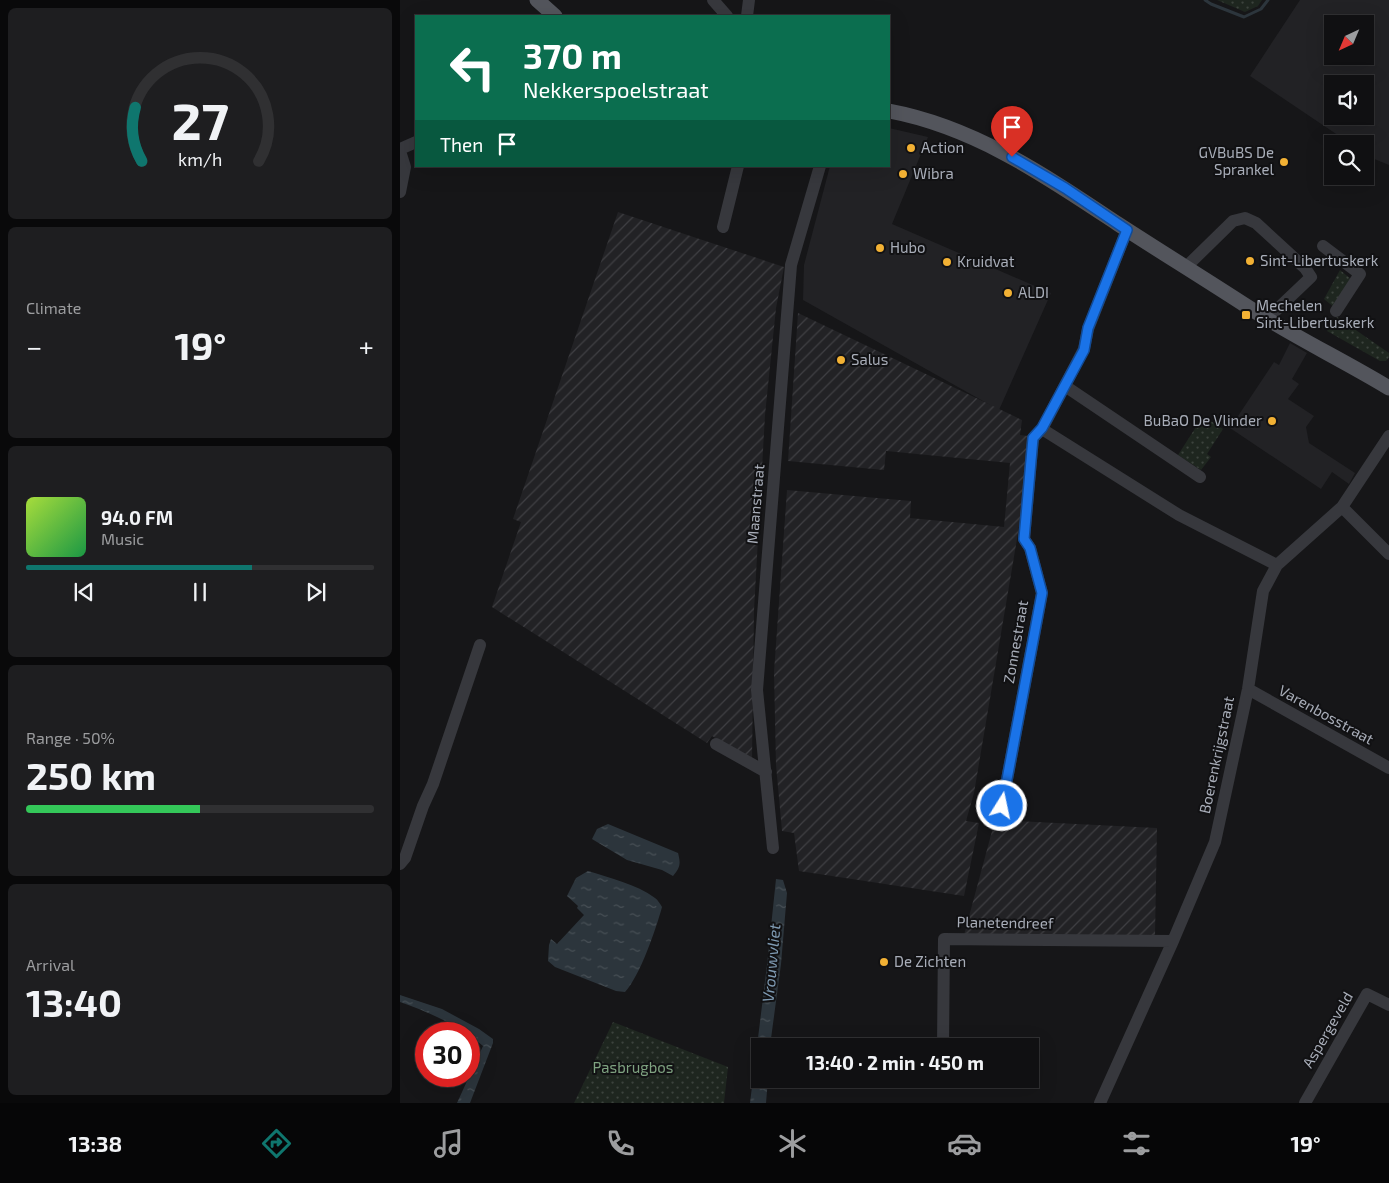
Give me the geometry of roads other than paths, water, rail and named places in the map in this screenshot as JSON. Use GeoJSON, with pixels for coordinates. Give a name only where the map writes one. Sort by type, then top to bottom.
{"type":"FeatureCollection","features":[{"type":"Feature","properties":{"kind":"main road"},"geometry":{"type":"LineString","coordinates":[[537,0],[554,15]]}},
{"type":"Feature","properties":{"kind":"main road"},"geometry":{"type":"LineString","coordinates":[[890,111],[958,130],[1012,157],[1065,188],[1127,230],[1267,319],[1387,383]]}},
{"type":"Feature","properties":{"kind":"street"},"geometry":{"type":"LineString","coordinates":[[713,0],[726,15]]}},
{"type":"Feature","properties":{"kind":"street"},"geometry":{"type":"LineString","coordinates":[[747,15],[748,0]]}},
{"type":"Feature","properties":{"kind":"street"},"geometry":{"type":"LineString","coordinates":[[400,192],[405,167],[400,150],[415,142]]}},
{"type":"Feature","properties":{"kind":"street"},"geometry":{"type":"LineString","coordinates":[[723,227],[738,167]]}},
{"type":"Feature","properties":{"kind":"street","name":"Maanstraat"},"geometry":{"type":"LineString","coordinates":[[773,848],[757,690],[791,265],[820,167]]}},
{"type":"Feature","properties":{"kind":"street"},"geometry":{"type":"LineString","coordinates":[[1186,267],[1232,221],[1245,218],[1256,224],[1305,268],[1311,277],[1267,319]]}},
{"type":"Feature","properties":{"kind":"street","name":"Zonnestraat"},"geometry":{"type":"LineString","coordinates":[[1002,806],[1042,593],[1030,548],[1024,539],[1033,438],[1042,428],[1084,350],[1088,328],[1127,230]]}},
{"type":"Feature","properties":{"kind":"street"},"geometry":{"type":"LineString","coordinates":[[1323,246],[1360,274],[1336,311]]}},
{"type":"Feature","properties":{"kind":"street"},"geometry":{"type":"LineString","coordinates":[[1065,386],[1200,477]]}},
{"type":"Feature","properties":{"kind":"street"},"geometry":{"type":"LineString","coordinates":[[1042,428],[1179,515],[1277,565]]}},
{"type":"Feature","properties":{"kind":"street","name":"Boerenkrijgstraat"},"geometry":{"type":"LineString","coordinates":[[1100,1103],[1215,842],[1248,689],[1263,591],[1277,565],[1342,507],[1389,436]]}},
{"type":"Feature","properties":{"kind":"street"},"geometry":{"type":"LineString","coordinates":[[1342,507],[1389,554]]}},
{"type":"Feature","properties":{"kind":"street"},"geometry":{"type":"LineString","coordinates":[[400,864],[405,858],[480,646]]}},
{"type":"Feature","properties":{"kind":"street","name":"Varenbosstraat"},"geometry":{"type":"LineString","coordinates":[[1248,689],[1389,768]]}},
{"type":"Feature","properties":{"kind":"street"},"geometry":{"type":"LineString","coordinates":[[716,744],[766,772]]}},
{"type":"Feature","properties":{"kind":"street","name":"Planetendreef"},"geometry":{"type":"LineString","coordinates":[[943,1038],[944,939],[1173,941]]}},
{"type":"Feature","properties":{"kind":"street","name":"Aspergeveld"},"geometry":{"type":"LineString","coordinates":[[1305,1103],[1367,994],[1389,1005]]}},
{"type":"Feature","properties":{"kind":"water"},"geometry":{"type":"Polygon","coordinates":[[[608,824],[678,853],[679,866],[673,876],[662,870],[627,860],[592,839],[597,829],[608,824]]]}},
{"type":"Feature","properties":{"kind":"water"},"geometry":{"type":"Polygon","coordinates":[[[588,871],[640,889],[656,899],[662,907],[642,964],[625,992],[616,991],[555,967],[548,961],[551,939],[557,944],[584,915],[577,908],[578,906],[567,896],[576,878],[588,871]]]}},
{"type":"Feature","properties":{"kind":"water","name":"Vrouwvliet"},"geometry":{"type":"Polygon","coordinates":[[[776,879],[783,880],[787,893],[781,964],[771,1038],[758,1038],[776,879]]]}},
{"type":"Feature","properties":{"kind":"water"},"geometry":{"type":"Polygon","coordinates":[[[400,995],[442,1009],[466,1022],[446,1022],[400,1002],[400,995]]]}},
{"type":"Feature","properties":{"kind":"water"},"geometry":{"type":"Polygon","coordinates":[[[480,1030],[493,1039],[493,1043],[480,1077],[480,1053],[483,1046],[480,1043],[480,1030]]]}},
{"type":"Feature","properties":{"kind":"water"},"geometry":{"type":"Polygon","coordinates":[[[464,1087],[476,1087],[470,1103],[457,1103],[464,1087]]]}},
{"type":"Feature","properties":{"kind":"water","name":"Vrouwvliet"},"geometry":{"type":"Polygon","coordinates":[[[752,1088],[767,1088],[766,1103],[750,1103],[752,1088]]]}},
{"type":"Feature","properties":{"kind":"waterway"},"geometry":{"type":"LineString","coordinates":[[1205,0],[1244,17],[1261,9],[1268,0]]}},
{"type":"Feature","properties":{"kind":"place","name":"Action"},"geometry":{"type":"Point","coordinates":[911,148]}},
{"type":"Feature","properties":{"kind":"place","name":"GVBuBS De Sprankel"},"geometry":{"type":"Point","coordinates":[1284,162]}},
{"type":"Feature","properties":{"kind":"place","name":"Wibra"},"geometry":{"type":"Point","coordinates":[903,174]}},
{"type":"Feature","properties":{"kind":"place","name":"Hubo"},"geometry":{"type":"Point","coordinates":[880,248]}},
{"type":"Feature","properties":{"kind":"place","name":"Sint-Libertuskerk"},"geometry":{"type":"Point","coordinates":[1250,261]}},
{"type":"Feature","properties":{"kind":"place","name":"Kruidvat"},"geometry":{"type":"Point","coordinates":[947,262]}},
{"type":"Feature","properties":{"kind":"place","name":"ALDI"},"geometry":{"type":"Point","coordinates":[1008,293]}},
{"type":"Feature","properties":{"kind":"place","name":"Mechelen Sint-Libertuskerk"},"geometry":{"type":"Point","coordinates":[1246,315]}},
{"type":"Feature","properties":{"kind":"place","name":"Salus"},"geometry":{"type":"Point","coordinates":[841,360]}},
{"type":"Feature","properties":{"kind":"place","name":"BuBaO De Vlinder"},"geometry":{"type":"Point","coordinates":[1272,421]}},
{"type":"Feature","properties":{"kind":"place","name":"De Zichten"},"geometry":{"type":"Point","coordinates":[884,962]}},
{"type":"Feature","properties":{"kind":"park label","name":"Pasbrugbos"},"geometry":{"type":"Point","coordinates":[633,1068]}}]}
